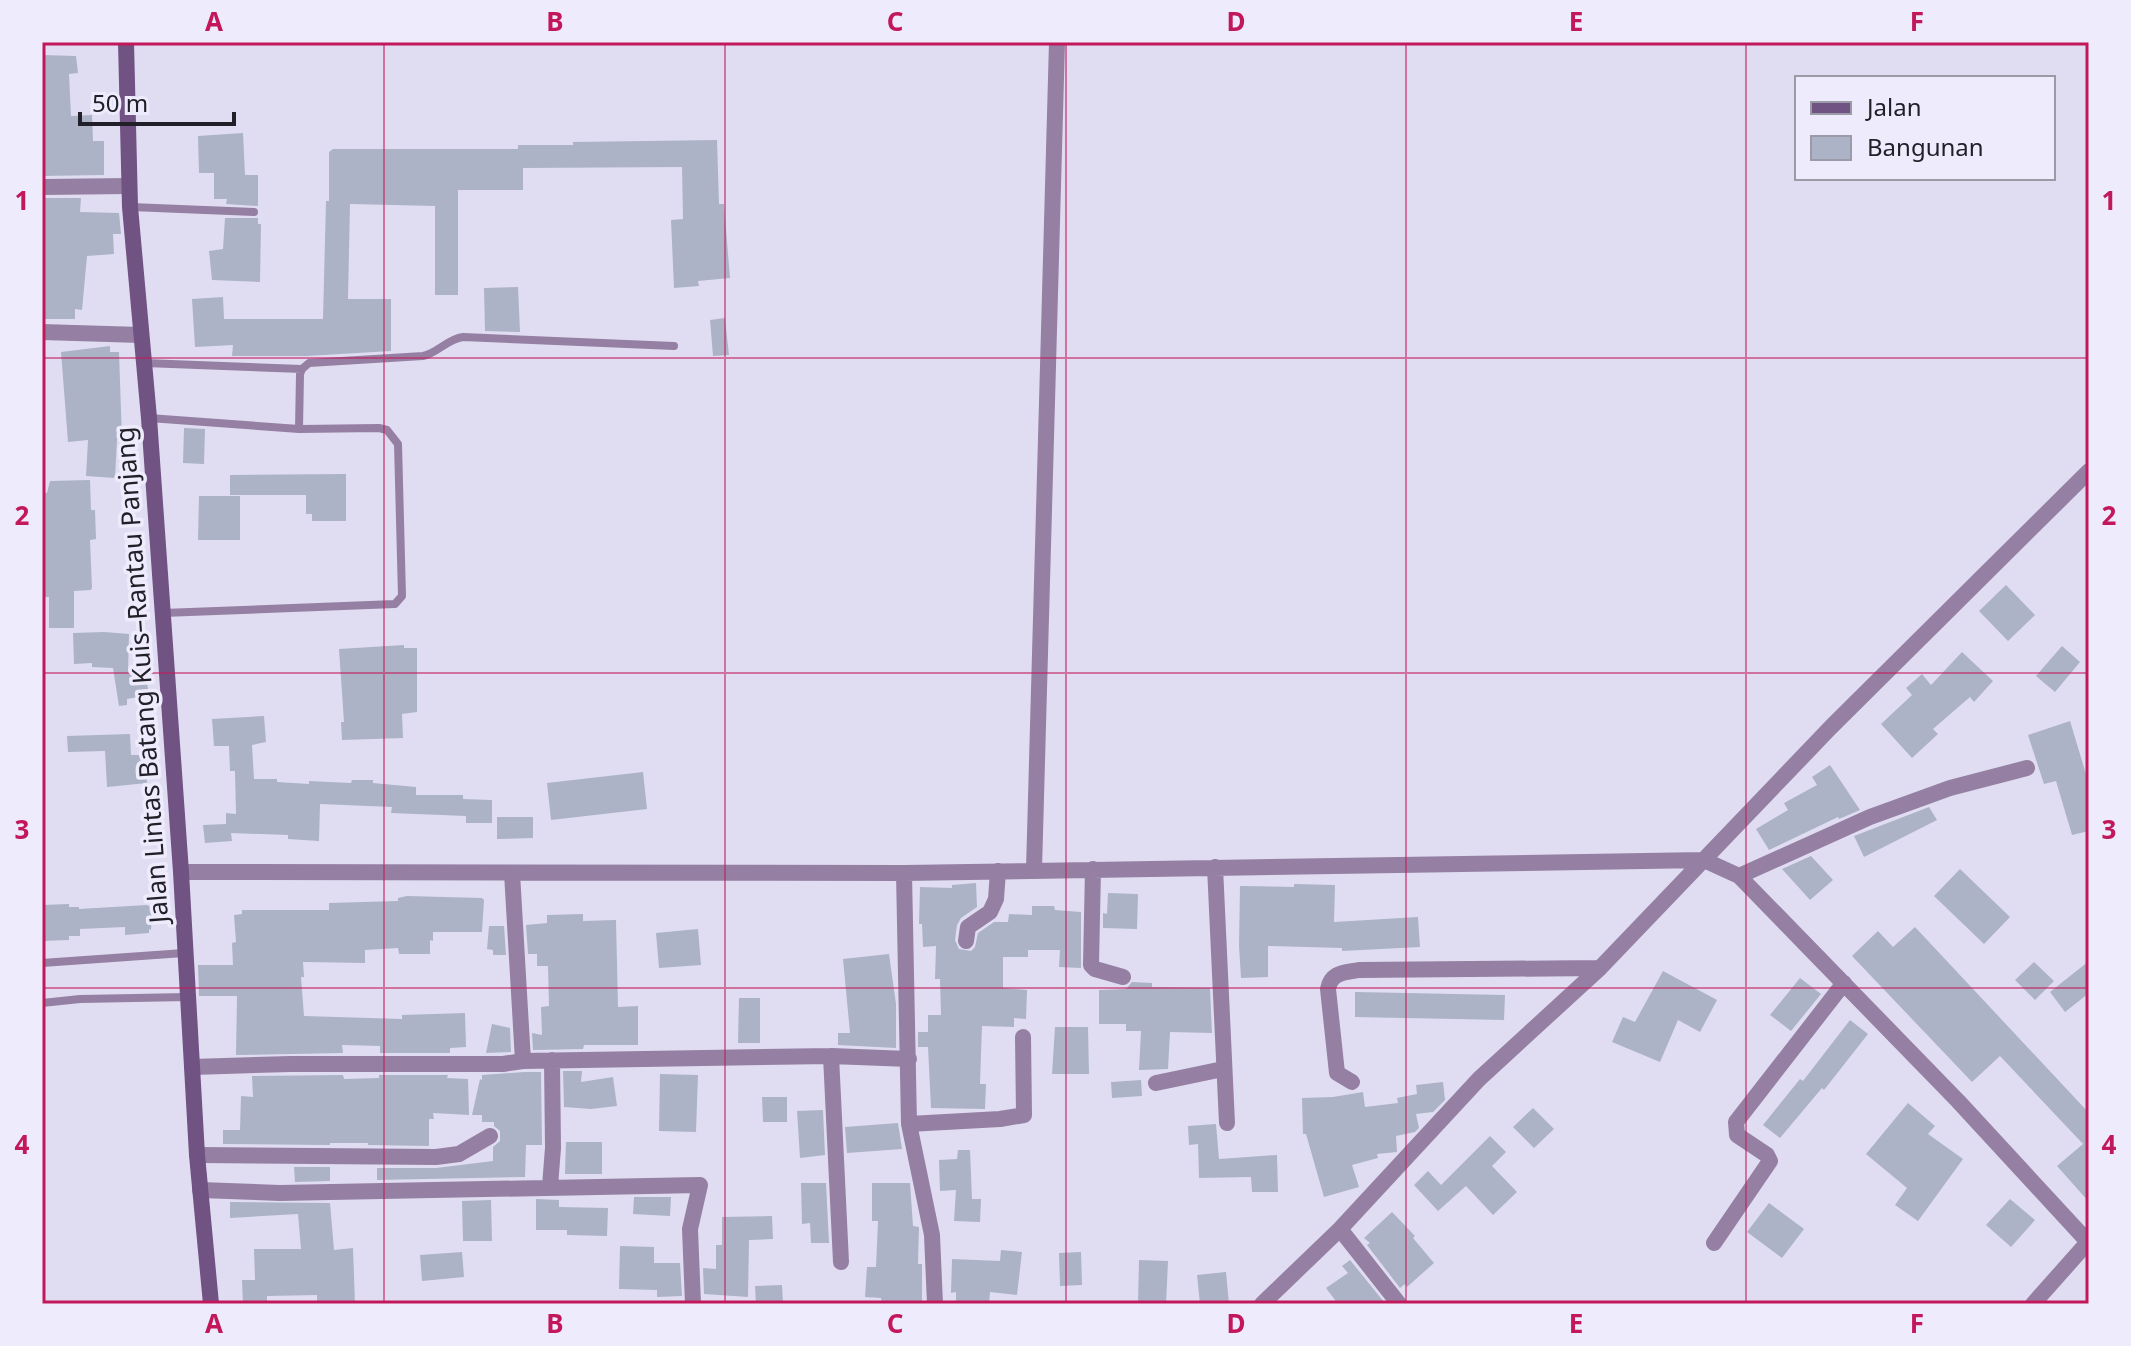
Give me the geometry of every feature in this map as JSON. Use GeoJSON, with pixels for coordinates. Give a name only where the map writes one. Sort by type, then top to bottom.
{"type":"FeatureCollection","features":[{"type":"Feature","properties":{"kind":"main road","name":"Jalan Lintas Batang Kuis–Rantau Panjang"},"geometry":{"type":"LineString","coordinates":[[126,42],[130,207],[149,418],[181,872],[197,1155],[211,1304]]}},
{"type":"Feature","properties":{"kind":"street"},"geometry":{"type":"LineString","coordinates":[[1034,870],[1057,42]]}},
{"type":"Feature","properties":{"kind":"street"},"geometry":{"type":"LineString","coordinates":[[42,187],[129,186]]}},
{"type":"Feature","properties":{"kind":"street"},"geometry":{"type":"LineString","coordinates":[[42,332],[141,335]]}},
{"type":"Feature","properties":{"kind":"street"},"geometry":{"type":"LineString","coordinates":[[1262,1304],[1340,1229],[1479,1079],[1600,968],[1831,727],[2089,471]]}},
{"type":"Feature","properties":{"kind":"street"},"geometry":{"type":"LineString","coordinates":[[1739,876],[1883,812],[1950,788],[2027,768]]}},
{"type":"Feature","properties":{"kind":"street"},"geometry":{"type":"LineString","coordinates":[[181,872],[904,873],[1704,860],[1739,876],[1958,1101],[2088,1243],[2033,1304]]}},
{"type":"Feature","properties":{"kind":"street"},"geometry":{"type":"LineString","coordinates":[[1215,867],[1227,1123]]}},
{"type":"Feature","properties":{"kind":"street"},"geometry":{"type":"LineString","coordinates":[[1093,869],[1091,965],[1123,977]]}},
{"type":"Feature","properties":{"kind":"street"},"geometry":{"type":"LineString","coordinates":[[966,941],[968,927],[990,912],[996,899],[998,871]]}},
{"type":"Feature","properties":{"kind":"street"},"geometry":{"type":"LineString","coordinates":[[512,873],[523,1061]]}},
{"type":"Feature","properties":{"kind":"street"},"geometry":{"type":"LineString","coordinates":[[904,873],[909,1124],[932,1235],[935,1304]]}},
{"type":"Feature","properties":{"kind":"street"},"geometry":{"type":"LineString","coordinates":[[1352,1082],[1337,1073],[1328,989],[1330,980],[1337,974],[1359,970],[1600,968]]}},
{"type":"Feature","properties":{"kind":"street"},"geometry":{"type":"LineString","coordinates":[[1714,1243],[1770,1161],[1767,1155],[1737,1135],[1736,1122],[1844,983]]}},
{"type":"Feature","properties":{"kind":"street"},"geometry":{"type":"LineString","coordinates":[[909,1124],[1023,1116],[1023,1037]]}},
{"type":"Feature","properties":{"kind":"street"},"geometry":{"type":"LineString","coordinates":[[192,1067],[831,1056],[909,1059]]}},
{"type":"Feature","properties":{"kind":"street"},"geometry":{"type":"LineString","coordinates":[[831,1056],[841,1262]]}},
{"type":"Feature","properties":{"kind":"street"},"geometry":{"type":"LineString","coordinates":[[550,1186],[552,1060]]}},
{"type":"Feature","properties":{"kind":"street"},"geometry":{"type":"LineString","coordinates":[[1156,1083],[1223,1069]]}},
{"type":"Feature","properties":{"kind":"street"},"geometry":{"type":"LineString","coordinates":[[197,1155],[436,1157],[459,1154],[490,1136]]}},
{"type":"Feature","properties":{"kind":"street"},"geometry":{"type":"LineString","coordinates":[[200,1190],[280,1193],[700,1185],[690,1229],[693,1304]]}},
{"type":"Feature","properties":{"kind":"street"},"geometry":{"type":"LineString","coordinates":[[1340,1229],[1399,1304]]}},
{"type":"Feature","properties":{"kind":"lane"},"geometry":{"type":"LineString","coordinates":[[130,207],[254,212]]}},
{"type":"Feature","properties":{"kind":"lane"},"geometry":{"type":"LineString","coordinates":[[144,363],[302,369],[309,363],[423,356],[433,354],[455,338],[463,337],[674,346]]}},
{"type":"Feature","properties":{"kind":"lane"},"geometry":{"type":"LineString","coordinates":[[299,429],[302,369]]}},
{"type":"Feature","properties":{"kind":"lane"},"geometry":{"type":"LineString","coordinates":[[149,418],[299,429],[379,428],[387,430],[398,444],[400,601],[395,604],[163,613]]}},
{"type":"Feature","properties":{"kind":"lane"},"geometry":{"type":"LineString","coordinates":[[42,963],[184,953]]}},
{"type":"Feature","properties":{"kind":"lane"},"geometry":{"type":"LineString","coordinates":[[42,1003],[80,999],[188,997]]}},
{"type":"Feature","properties":{"kind":"building"},"geometry":{"type":"Polygon","coordinates":[[[42,55],[76,56],[78,73],[69,74],[71,116],[92,115],[93,141],[104,141],[104,175],[42,176],[42,55]]]}},
{"type":"Feature","properties":{"kind":"building"},"geometry":{"type":"Polygon","coordinates":[[[243,133],[245,175],[258,175],[258,206],[226,204],[227,199],[214,199],[214,173],[199,173],[198,136],[243,133]]]}},
{"type":"Feature","properties":{"kind":"building"},"geometry":{"type":"Polygon","coordinates":[[[717,140],[719,204],[724,204],[730,278],[698,281],[699,286],[674,288],[671,220],[683,219],[682,167],[523,168],[523,190],[458,190],[458,295],[435,295],[435,206],[350,204],[348,299],[391,299],[391,351],[232,356],[233,345],[195,347],[192,299],[223,297],[224,319],[323,319],[326,201],[329,201],[329,152],[333,149],[518,149],[518,145],[573,145],[573,142],[717,140]]]}},
{"type":"Feature","properties":{"kind":"building"},"geometry":{"type":"Polygon","coordinates":[[[42,198],[81,198],[80,212],[119,213],[121,234],[113,234],[114,254],[87,256],[82,310],[75,309],[75,319],[42,319],[42,198]]]}},
{"type":"Feature","properties":{"kind":"building"},"geometry":{"type":"Polygon","coordinates":[[[225,218],[258,218],[258,224],[261,224],[260,282],[212,280],[209,251],[223,249],[225,218]]]}},
{"type":"Feature","properties":{"kind":"building"},"geometry":{"type":"Polygon","coordinates":[[[518,287],[520,332],[485,331],[484,288],[518,287]]]}},
{"type":"Feature","properties":{"kind":"building"},"geometry":{"type":"Polygon","coordinates":[[[725,318],[729,355],[713,356],[710,320],[725,318]]]}},
{"type":"Feature","properties":{"kind":"building"},"geometry":{"type":"Polygon","coordinates":[[[110,346],[110,352],[119,352],[122,440],[117,440],[115,478],[86,476],[88,440],[68,442],[61,352],[110,346]]]}},
{"type":"Feature","properties":{"kind":"building"},"geometry":{"type":"Polygon","coordinates":[[[184,428],[205,429],[204,464],[183,463],[184,428]]]}},
{"type":"Feature","properties":{"kind":"building"},"geometry":{"type":"Polygon","coordinates":[[[346,474],[346,521],[312,521],[312,514],[306,514],[306,495],[230,495],[230,475],[346,474]]]}},
{"type":"Feature","properties":{"kind":"building"},"geometry":{"type":"Polygon","coordinates":[[[90,480],[96,539],[90,540],[92,588],[74,591],[74,628],[49,628],[49,597],[42,597],[42,493],[47,493],[50,481],[90,480]]]}},
{"type":"Feature","properties":{"kind":"building"},"geometry":{"type":"Polygon","coordinates":[[[199,496],[240,496],[240,540],[198,540],[199,496]]]}},
{"type":"Feature","properties":{"kind":"building"},"geometry":{"type":"Polygon","coordinates":[[[2006,585],[2035,615],[2008,641],[1979,611],[2006,585]]]}},
{"type":"Feature","properties":{"kind":"building"},"geometry":{"type":"Polygon","coordinates":[[[73,633],[129,634],[128,673],[145,670],[149,695],[127,699],[127,705],[119,706],[113,668],[92,667],[92,663],[74,664],[73,633]]]}},
{"type":"Feature","properties":{"kind":"building"},"geometry":{"type":"Polygon","coordinates":[[[404,645],[404,648],[417,648],[417,712],[402,714],[403,738],[342,740],[341,722],[344,722],[339,649],[404,645]]]}},
{"type":"Feature","properties":{"kind":"building"},"geometry":{"type":"Polygon","coordinates":[[[2062,646],[2080,662],[2055,692],[2036,676],[2062,646]]]}},
{"type":"Feature","properties":{"kind":"building"},"geometry":{"type":"Polygon","coordinates":[[[1962,652],[1993,681],[1974,702],[1970,697],[1933,729],[1938,734],[1912,758],[1881,724],[1912,695],[1906,688],[1922,674],[1931,685],[1962,652]]]}},
{"type":"Feature","properties":{"kind":"building"},"geometry":{"type":"Polygon","coordinates":[[[264,716],[266,742],[252,745],[254,779],[309,784],[309,781],[351,783],[352,780],[373,780],[373,783],[416,787],[416,795],[463,795],[463,799],[492,800],[492,823],[466,823],[466,816],[391,813],[392,807],[320,804],[319,841],[288,839],[288,835],[231,833],[232,841],[205,843],[203,825],[226,824],[226,813],[236,814],[235,771],[230,771],[229,746],[214,746],[212,719],[264,716]]]}},
{"type":"Feature","properties":{"kind":"building"},"geometry":{"type":"Polygon","coordinates":[[[2070,721],[2089,784],[2089,831],[2072,835],[2056,781],[2044,784],[2028,735],[2070,721]]]}},
{"type":"Feature","properties":{"kind":"building"},"geometry":{"type":"Polygon","coordinates":[[[130,734],[131,755],[145,755],[147,783],[107,787],[105,751],[68,752],[67,736],[130,734]]]}},
{"type":"Feature","properties":{"kind":"building"},"geometry":{"type":"Polygon","coordinates":[[[1830,765],[1860,810],[1838,817],[1769,850],[1756,829],[1788,810],[1784,803],[1817,785],[1812,777],[1830,765]]]}},
{"type":"Feature","properties":{"kind":"building"},"geometry":{"type":"Polygon","coordinates":[[[643,772],[647,809],[551,820],[547,783],[643,772]]]}},
{"type":"Feature","properties":{"kind":"building"},"geometry":{"type":"Polygon","coordinates":[[[1929,807],[1937,820],[1864,857],[1854,836],[1929,807]]]}},
{"type":"Feature","properties":{"kind":"building"},"geometry":{"type":"Polygon","coordinates":[[[497,817],[533,817],[533,838],[497,839],[497,817]]]}},
{"type":"Feature","properties":{"kind":"building"},"geometry":{"type":"Polygon","coordinates":[[[1811,856],[1833,880],[1810,900],[1782,869],[1811,856]]]}},
{"type":"Feature","properties":{"kind":"building"},"geometry":{"type":"Polygon","coordinates":[[[1960,869],[2010,917],[1984,944],[1934,896],[1960,869]]]}},
{"type":"Feature","properties":{"kind":"building"},"geometry":{"type":"Polygon","coordinates":[[[976,883],[977,907],[961,918],[957,925],[955,940],[959,949],[971,951],[978,933],[994,922],[1008,922],[1009,914],[1032,915],[1032,906],[1054,906],[1055,910],[1081,912],[1081,968],[1059,967],[1060,950],[1028,950],[1028,957],[1003,957],[1003,988],[1027,990],[1026,1019],[1014,1018],[1014,1027],[982,1026],[980,1084],[986,1084],[985,1109],[931,1108],[928,1047],[918,1047],[918,1032],[928,1032],[928,1015],[941,1015],[940,979],[935,979],[936,946],[923,947],[922,924],[919,924],[920,887],[952,888],[952,885],[976,883]]]}},
{"type":"Feature","properties":{"kind":"building"},"geometry":{"type":"Polygon","coordinates":[[[1294,884],[1335,885],[1334,922],[1418,917],[1420,947],[1342,951],[1342,948],[1268,946],[1268,977],[1241,978],[1240,886],[1294,887],[1294,884]]]}},
{"type":"Feature","properties":{"kind":"building"},"geometry":{"type":"Polygon","coordinates":[[[1108,893],[1138,894],[1137,929],[1103,928],[1108,893]]]}},
{"type":"Feature","properties":{"kind":"building"},"geometry":{"type":"Polygon","coordinates":[[[398,898],[482,898],[482,932],[433,932],[430,954],[399,954],[398,948],[365,950],[365,963],[303,962],[304,1016],[402,1019],[402,1015],[465,1013],[466,1047],[450,1048],[450,1053],[380,1053],[380,1046],[342,1045],[343,1053],[236,1055],[237,996],[199,996],[198,965],[233,965],[232,943],[236,942],[234,915],[242,914],[242,910],[329,910],[329,903],[398,901],[398,898]]]}},
{"type":"Feature","properties":{"kind":"building"},"geometry":{"type":"Polygon","coordinates":[[[69,904],[69,907],[79,909],[147,905],[152,908],[151,930],[149,933],[125,935],[125,927],[80,929],[80,936],[69,936],[69,940],[42,941],[42,905],[69,904]]]}},
{"type":"Feature","properties":{"kind":"building"},"geometry":{"type":"Polygon","coordinates":[[[583,914],[583,921],[616,920],[618,1007],[638,1006],[638,1045],[584,1045],[583,1049],[533,1050],[532,1033],[542,1035],[541,1007],[549,1006],[548,966],[537,966],[537,954],[528,954],[526,925],[547,923],[547,915],[583,914]]]}},
{"type":"Feature","properties":{"kind":"building"},"geometry":{"type":"Polygon","coordinates":[[[489,926],[504,926],[506,955],[493,955],[493,950],[487,949],[489,926]]]}},
{"type":"Feature","properties":{"kind":"building"},"geometry":{"type":"Polygon","coordinates":[[[1915,927],[2089,1113],[2089,1202],[2057,1166],[2083,1144],[2000,1056],[1972,1082],[1852,956],[1878,931],[1893,947],[1915,927]]]}},
{"type":"Feature","properties":{"kind":"building"},"geometry":{"type":"Polygon","coordinates":[[[698,929],[701,965],[659,968],[656,933],[698,929]]]}},
{"type":"Feature","properties":{"kind":"building"},"geometry":{"type":"Polygon","coordinates":[[[889,954],[896,1004],[896,1048],[838,1045],[838,1033],[850,1033],[843,959],[889,954]]]}},
{"type":"Feature","properties":{"kind":"building"},"geometry":{"type":"Polygon","coordinates":[[[2089,961],[2089,993],[2065,1012],[2050,992],[2089,961]]]}},
{"type":"Feature","properties":{"kind":"building"},"geometry":{"type":"Polygon","coordinates":[[[2034,962],[2054,981],[2035,1000],[2015,980],[2034,962]]]}},
{"type":"Feature","properties":{"kind":"building"},"geometry":{"type":"Polygon","coordinates":[[[1663,971],[1717,1000],[1700,1032],[1678,1020],[1660,1062],[1612,1042],[1623,1017],[1635,1022],[1663,971]]]}},
{"type":"Feature","properties":{"kind":"building"},"geometry":{"type":"Polygon","coordinates":[[[1800,978],[1821,994],[1791,1031],[1770,1015],[1800,978]]]}},
{"type":"Feature","properties":{"kind":"building"},"geometry":{"type":"Polygon","coordinates":[[[1132,982],[1152,983],[1152,987],[1210,988],[1212,1033],[1170,1032],[1168,1069],[1139,1070],[1141,1031],[1126,1031],[1126,1024],[1099,1024],[1099,990],[1126,989],[1132,982]]]}},
{"type":"Feature","properties":{"kind":"building"},"geometry":{"type":"Polygon","coordinates":[[[1355,992],[1505,995],[1504,1020],[1355,1017],[1355,992]]]}},
{"type":"Feature","properties":{"kind":"building"},"geometry":{"type":"Polygon","coordinates":[[[739,998],[760,998],[760,1043],[738,1043],[739,998]]]}},
{"type":"Feature","properties":{"kind":"building"},"geometry":{"type":"Polygon","coordinates":[[[1850,1020],[1868,1034],[1824,1090],[1822,1088],[1780,1138],[1763,1125],[1800,1079],[1803,1081],[1850,1020]]]}},
{"type":"Feature","properties":{"kind":"building"},"geometry":{"type":"Polygon","coordinates":[[[492,1024],[510,1028],[511,1052],[486,1053],[492,1024]]]}},
{"type":"Feature","properties":{"kind":"building"},"geometry":{"type":"Polygon","coordinates":[[[1055,1027],[1088,1027],[1089,1074],[1052,1074],[1055,1027]]]}},
{"type":"Feature","properties":{"kind":"building"},"geometry":{"type":"Polygon","coordinates":[[[563,1071],[582,1071],[581,1082],[613,1077],[617,1106],[591,1109],[564,1107],[563,1071]]]}},
{"type":"Feature","properties":{"kind":"building"},"geometry":{"type":"Polygon","coordinates":[[[541,1072],[542,1145],[526,1145],[525,1177],[377,1180],[377,1168],[436,1168],[493,1161],[493,1147],[500,1141],[500,1131],[494,1122],[482,1122],[482,1115],[472,1115],[480,1079],[482,1075],[541,1072]]]}},
{"type":"Feature","properties":{"kind":"building"},"geometry":{"type":"Polygon","coordinates":[[[660,1074],[698,1075],[696,1132],[659,1131],[660,1074]]]}},
{"type":"Feature","properties":{"kind":"building"},"geometry":{"type":"Polygon","coordinates":[[[343,1075],[344,1079],[379,1078],[379,1075],[448,1075],[447,1078],[468,1079],[469,1115],[433,1113],[434,1119],[429,1119],[429,1146],[368,1143],[223,1144],[223,1130],[240,1130],[241,1096],[253,1097],[252,1076],[343,1075]]]}},
{"type":"Feature","properties":{"kind":"building"},"geometry":{"type":"Polygon","coordinates":[[[1141,1080],[1142,1096],[1112,1098],[1111,1082],[1141,1080]]]}},
{"type":"Feature","properties":{"kind":"building"},"geometry":{"type":"Polygon","coordinates":[[[1443,1082],[1445,1100],[1433,1112],[1416,1114],[1419,1128],[1415,1132],[1396,1136],[1397,1152],[1377,1154],[1378,1158],[1352,1165],[1359,1187],[1324,1197],[1306,1134],[1303,1134],[1302,1098],[1363,1092],[1365,1107],[1398,1103],[1397,1098],[1417,1094],[1416,1085],[1443,1082]]]}},
{"type":"Feature","properties":{"kind":"building"},"geometry":{"type":"Polygon","coordinates":[[[762,1097],[787,1097],[787,1122],[763,1122],[762,1097]]]}},
{"type":"Feature","properties":{"kind":"building"},"geometry":{"type":"Polygon","coordinates":[[[1908,1103],[1935,1126],[1928,1134],[1963,1159],[1918,1221],[1895,1205],[1907,1188],[1866,1154],[1908,1103]]]}},
{"type":"Feature","properties":{"kind":"building"},"geometry":{"type":"Polygon","coordinates":[[[1533,1108],[1554,1129],[1534,1148],[1513,1127],[1533,1108]]]}},
{"type":"Feature","properties":{"kind":"building"},"geometry":{"type":"Polygon","coordinates":[[[823,1110],[825,1155],[800,1158],[797,1111],[823,1110]]]}},
{"type":"Feature","properties":{"kind":"building"},"geometry":{"type":"Polygon","coordinates":[[[898,1123],[902,1149],[847,1153],[845,1127],[898,1123]]]}},
{"type":"Feature","properties":{"kind":"building"},"geometry":{"type":"Polygon","coordinates":[[[1216,1124],[1219,1159],[1277,1155],[1278,1192],[1252,1192],[1251,1177],[1199,1178],[1198,1144],[1189,1145],[1188,1126],[1216,1124]]]}},
{"type":"Feature","properties":{"kind":"building"},"geometry":{"type":"Polygon","coordinates":[[[1490,1136],[1506,1152],[1492,1166],[1517,1192],[1493,1215],[1466,1186],[1438,1211],[1414,1185],[1428,1171],[1441,1185],[1490,1136]]]}},
{"type":"Feature","properties":{"kind":"building"},"geometry":{"type":"Polygon","coordinates":[[[566,1142],[602,1142],[602,1174],[565,1174],[566,1142]]]}},
{"type":"Feature","properties":{"kind":"building"},"geometry":{"type":"Polygon","coordinates":[[[958,1150],[970,1150],[972,1199],[981,1199],[980,1222],[954,1221],[956,1190],[940,1191],[939,1160],[957,1159],[958,1150]]]}},
{"type":"Feature","properties":{"kind":"building"},"geometry":{"type":"Polygon","coordinates":[[[294,1167],[330,1167],[330,1181],[295,1182],[294,1167]]]}},
{"type":"Feature","properties":{"kind":"building"},"geometry":{"type":"Polygon","coordinates":[[[801,1183],[826,1183],[829,1243],[811,1243],[810,1223],[802,1224],[801,1183]]]}},
{"type":"Feature","properties":{"kind":"building"},"geometry":{"type":"Polygon","coordinates":[[[872,1183],[910,1183],[913,1226],[919,1227],[918,1264],[922,1264],[922,1304],[882,1304],[881,1298],[865,1297],[867,1267],[876,1267],[878,1221],[872,1221],[872,1183]]]}},
{"type":"Feature","properties":{"kind":"building"},"geometry":{"type":"Polygon","coordinates":[[[634,1197],[671,1197],[670,1216],[633,1214],[634,1197]]]}},
{"type":"Feature","properties":{"kind":"building"},"geometry":{"type":"Polygon","coordinates":[[[536,1199],[559,1200],[559,1207],[608,1208],[607,1236],[567,1235],[567,1230],[536,1230],[536,1199]]]}},
{"type":"Feature","properties":{"kind":"building"},"geometry":{"type":"Polygon","coordinates":[[[2010,1199],[2035,1220],[2011,1247],[1986,1225],[2010,1199]]]}},
{"type":"Feature","properties":{"kind":"building"},"geometry":{"type":"Polygon","coordinates":[[[491,1200],[492,1241],[463,1241],[462,1201],[491,1200]]]}},
{"type":"Feature","properties":{"kind":"building"},"geometry":{"type":"Polygon","coordinates":[[[230,1202],[330,1203],[334,1250],[353,1248],[355,1304],[317,1304],[317,1295],[267,1296],[267,1304],[243,1304],[242,1280],[255,1280],[254,1249],[301,1249],[298,1214],[230,1218],[230,1202]]]}},
{"type":"Feature","properties":{"kind":"building"},"geometry":{"type":"Polygon","coordinates":[[[1769,1203],[1804,1229],[1782,1258],[1747,1232],[1769,1203]]]}},
{"type":"Feature","properties":{"kind":"building"},"geometry":{"type":"Polygon","coordinates":[[[1392,1212],[1415,1236],[1413,1238],[1434,1263],[1407,1287],[1405,1284],[1400,1288],[1364,1238],[1392,1212]]]}},
{"type":"Feature","properties":{"kind":"building"},"geometry":{"type":"Polygon","coordinates":[[[772,1216],[773,1239],[749,1240],[748,1297],[704,1294],[703,1268],[716,1269],[716,1245],[722,1245],[722,1217],[772,1216]]]}},
{"type":"Feature","properties":{"kind":"building"},"geometry":{"type":"Polygon","coordinates":[[[620,1246],[654,1247],[654,1263],[680,1263],[682,1296],[657,1297],[657,1290],[619,1289],[620,1246]]]}},
{"type":"Feature","properties":{"kind":"building"},"geometry":{"type":"Polygon","coordinates":[[[1001,1250],[1022,1252],[1017,1295],[990,1292],[989,1304],[956,1304],[956,1292],[951,1293],[952,1259],[1000,1261],[1001,1250]]]}},
{"type":"Feature","properties":{"kind":"building"},"geometry":{"type":"Polygon","coordinates":[[[462,1252],[464,1277],[422,1281],[420,1255],[462,1252]]]}},
{"type":"Feature","properties":{"kind":"building"},"geometry":{"type":"Polygon","coordinates":[[[1081,1252],[1082,1285],[1060,1286],[1059,1253],[1081,1252]]]}},
{"type":"Feature","properties":{"kind":"building"},"geometry":{"type":"Polygon","coordinates":[[[1139,1260],[1168,1261],[1166,1304],[1138,1304],[1139,1260]]]}},
{"type":"Feature","properties":{"kind":"building"},"geometry":{"type":"Polygon","coordinates":[[[1350,1260],[1384,1302],[1338,1304],[1326,1288],[1348,1273],[1342,1266],[1350,1260]]]}},
{"type":"Feature","properties":{"kind":"building"},"geometry":{"type":"Polygon","coordinates":[[[1226,1272],[1229,1304],[1200,1304],[1197,1275],[1226,1272]]]}},
{"type":"Feature","properties":{"kind":"building"},"geometry":{"type":"Polygon","coordinates":[[[782,1285],[783,1304],[756,1304],[755,1286],[782,1285]]]}}]}
